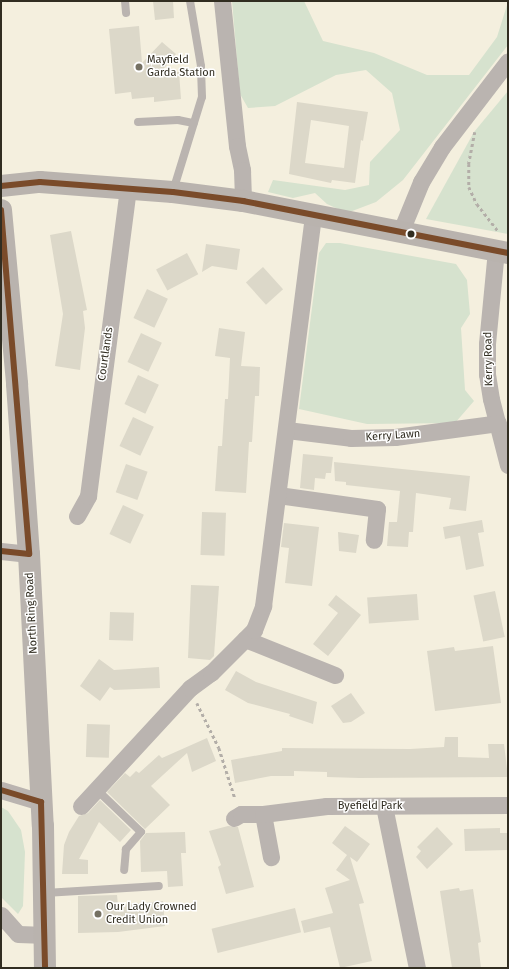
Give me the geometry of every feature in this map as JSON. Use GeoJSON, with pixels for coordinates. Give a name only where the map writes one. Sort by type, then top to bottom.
{"type":"FeatureCollection","features":[{"type":"Feature","properties":{"kind":"main road"},"geometry":{"type":"LineString","coordinates":[[1,186],[40,182],[173,192],[243,201],[313,213],[401,231],[502,245]]}},
{"type":"Feature","properties":{"kind":"main road","name":"North Ring Road"},"geometry":{"type":"LineString","coordinates":[[1,210],[17,384],[28,554],[45,893],[45,968]]}},
{"type":"Feature","properties":{"kind":"street"},"geometry":{"type":"LineString","coordinates":[[222,1],[237,146],[242,170],[243,201]]}},
{"type":"Feature","properties":{"kind":"street"},"geometry":{"type":"LineString","coordinates":[[401,231],[421,182],[442,147],[508,61]]}},
{"type":"Feature","properties":{"kind":"street","name":"Courtlands"},"geometry":{"type":"LineString","coordinates":[[77,516],[88,496],[128,189]]}},
{"type":"Feature","properties":{"kind":"street"},"geometry":{"type":"LineString","coordinates":[[81,806],[190,688],[211,673],[254,630],[263,606],[287,430],[313,213]]}},
{"type":"Feature","properties":{"kind":"street","name":"Kerry Road"},"geometry":{"type":"LineString","coordinates":[[502,245],[487,344],[491,399],[508,465]]}},
{"type":"Feature","properties":{"kind":"street","name":"Kerry Lawn"},"geometry":{"type":"LineString","coordinates":[[287,430],[351,438],[395,437],[498,423]]}},
{"type":"Feature","properties":{"kind":"street"},"geometry":{"type":"LineString","coordinates":[[278,495],[377,509],[374,540]]}},
{"type":"Feature","properties":{"kind":"street"},"geometry":{"type":"LineString","coordinates":[[1,551],[28,554]]}},
{"type":"Feature","properties":{"kind":"street"},"geometry":{"type":"LineString","coordinates":[[245,639],[335,675]]}},
{"type":"Feature","properties":{"kind":"street"},"geometry":{"type":"LineString","coordinates":[[1,790],[41,802]]}},
{"type":"Feature","properties":{"kind":"street","name":"Byefield Park"},"geometry":{"type":"LineString","coordinates":[[237,816],[326,806],[508,805]]}},
{"type":"Feature","properties":{"kind":"street"},"geometry":{"type":"LineString","coordinates":[[384,806],[417,968]]}},
{"type":"Feature","properties":{"kind":"street"},"geometry":{"type":"LineString","coordinates":[[263,814],[271,857]]}},
{"type":"Feature","properties":{"kind":"street"},"geometry":{"type":"LineString","coordinates":[[1,915],[18,934],[46,935]]}},
{"type":"Feature","properties":{"kind":"lane"},"geometry":{"type":"LineString","coordinates":[[125,1],[126,13]]}},
{"type":"Feature","properties":{"kind":"lane"},"geometry":{"type":"LineString","coordinates":[[173,192],[202,97],[202,81],[190,1]]}},
{"type":"Feature","properties":{"kind":"lane"},"geometry":{"type":"LineString","coordinates":[[138,122],[178,120],[194,123]]}},
{"type":"Feature","properties":{"kind":"lane"},"geometry":{"type":"LineString","coordinates":[[96,789],[141,832],[126,849],[124,870]]}},
{"type":"Feature","properties":{"kind":"lane"},"geometry":{"type":"LineString","coordinates":[[45,893],[159,886]]}},
{"type":"Feature","properties":{"kind":"path"},"geometry":{"type":"LineString","coordinates":[[477,124],[469,164],[469,187],[477,204],[502,245]]}},
{"type":"Feature","properties":{"kind":"path"},"geometry":{"type":"LineString","coordinates":[[190,688],[219,748],[237,816]]}},
{"type":"Feature","properties":{"kind":"green space"},"geometry":{"type":"Polygon","coordinates":[[[232,1],[304,1],[323,41],[374,53],[427,75],[469,75],[497,37],[508,2],[508,45],[403,180],[376,202],[347,213],[327,204],[315,193],[293,198],[268,192],[273,180],[345,190],[369,185],[370,162],[400,130],[392,93],[366,70],[336,75],[275,106],[248,108],[240,94],[232,1]]]}},
{"type":"Feature","properties":{"kind":"green space"},"geometry":{"type":"Polygon","coordinates":[[[508,91],[508,234],[426,219],[474,132],[508,91]]]}},
{"type":"Feature","properties":{"kind":"green space"},"geometry":{"type":"Polygon","coordinates":[[[326,243],[340,243],[456,264],[467,280],[470,314],[461,328],[465,390],[474,401],[455,423],[367,424],[299,409],[319,253],[326,243]]]}},
{"type":"Feature","properties":{"kind":"green space"},"geometry":{"type":"Polygon","coordinates":[[[1,807],[8,811],[21,830],[25,852],[23,906],[18,914],[1,897],[1,807]]]}},
{"type":"Feature","properties":{"kind":"building"},"geometry":{"type":"Polygon","coordinates":[[[153,1],[173,1],[174,18],[155,20],[153,1]]]}},
{"type":"Feature","properties":{"kind":"building","name":"Mayfield Garda Station"},"geometry":{"type":"Polygon","coordinates":[[[139,26],[142,63],[162,42],[176,54],[161,72],[179,72],[181,99],[154,102],[154,97],[132,99],[131,92],[115,94],[109,29],[139,26]]]}},
{"type":"Feature","properties":{"kind":"building"},"geometry":{"type":"Polygon","coordinates":[[[297,102],[368,112],[363,141],[361,140],[355,183],[332,180],[331,183],[289,174],[297,102]],[[311,120],[305,163],[344,168],[349,126],[311,120]]]}},
{"type":"Feature","properties":{"kind":"building"},"geometry":{"type":"Polygon","coordinates":[[[71,231],[87,310],[83,311],[85,328],[80,370],[55,366],[63,314],[50,235],[71,231]]]}},
{"type":"Feature","properties":{"kind":"building"},"geometry":{"type":"Polygon","coordinates":[[[206,244],[240,249],[237,270],[212,266],[202,272],[206,244]]]}},
{"type":"Feature","properties":{"kind":"building"},"geometry":{"type":"Polygon","coordinates":[[[187,253],[198,274],[167,291],[156,269],[187,253]]]}},
{"type":"Feature","properties":{"kind":"building"},"geometry":{"type":"Polygon","coordinates":[[[263,267],[283,289],[266,305],[246,282],[263,267]]]}},
{"type":"Feature","properties":{"kind":"building"},"geometry":{"type":"Polygon","coordinates":[[[147,289],[168,299],[154,328],[133,318],[147,289]]]}},
{"type":"Feature","properties":{"kind":"building"},"geometry":{"type":"Polygon","coordinates":[[[219,328],[245,332],[241,366],[260,367],[259,396],[255,396],[252,442],[249,442],[246,493],[215,491],[218,446],[222,446],[225,399],[228,399],[230,358],[215,356],[219,328]]]}},
{"type":"Feature","properties":{"kind":"building"},"geometry":{"type":"Polygon","coordinates":[[[141,333],[162,343],[148,372],[127,362],[141,333]]]}},
{"type":"Feature","properties":{"kind":"building"},"geometry":{"type":"Polygon","coordinates":[[[138,375],[159,385],[145,414],[124,404],[138,375]]]}},
{"type":"Feature","properties":{"kind":"building"},"geometry":{"type":"Polygon","coordinates":[[[133,417],[154,427],[140,456],[119,446],[133,417]]]}},
{"type":"Feature","properties":{"kind":"building"},"geometry":{"type":"Polygon","coordinates":[[[303,454],[333,457],[331,473],[326,473],[325,479],[315,478],[314,490],[300,488],[303,454]]]}},
{"type":"Feature","properties":{"kind":"building"},"geometry":{"type":"Polygon","coordinates":[[[334,462],[470,476],[466,511],[449,509],[451,498],[416,493],[413,532],[409,532],[408,547],[387,546],[389,522],[397,522],[400,491],[346,485],[346,482],[335,481],[334,462]]]}},
{"type":"Feature","properties":{"kind":"building"},"geometry":{"type":"Polygon","coordinates":[[[126,464],[148,472],[137,500],[116,492],[126,464]]]}},
{"type":"Feature","properties":{"kind":"building"},"geometry":{"type":"Polygon","coordinates":[[[123,505],[144,515],[130,544],[109,534],[123,505]]]}},
{"type":"Feature","properties":{"kind":"building"},"geometry":{"type":"Polygon","coordinates":[[[202,512],[226,513],[224,556],[200,555],[202,512]]]}},
{"type":"Feature","properties":{"kind":"building"},"geometry":{"type":"Polygon","coordinates":[[[482,520],[484,532],[478,533],[484,566],[466,570],[460,536],[445,539],[443,527],[482,520]]]}},
{"type":"Feature","properties":{"kind":"building"},"geometry":{"type":"Polygon","coordinates":[[[284,523],[319,527],[312,586],[285,583],[289,548],[281,547],[284,523]]]}},
{"type":"Feature","properties":{"kind":"building"},"geometry":{"type":"Polygon","coordinates":[[[338,532],[359,535],[356,553],[339,551],[338,532]]]}},
{"type":"Feature","properties":{"kind":"building"},"geometry":{"type":"Polygon","coordinates":[[[191,585],[219,586],[214,656],[210,660],[188,658],[191,585]]]}},
{"type":"Feature","properties":{"kind":"building"},"geometry":{"type":"Polygon","coordinates":[[[495,591],[505,637],[483,642],[473,596],[495,591]]]}},
{"type":"Feature","properties":{"kind":"building"},"geometry":{"type":"Polygon","coordinates":[[[417,594],[419,620],[369,623],[367,597],[417,594]]]}},
{"type":"Feature","properties":{"kind":"building"},"geometry":{"type":"Polygon","coordinates":[[[336,595],[361,615],[328,656],[313,644],[338,613],[328,605],[336,595]]]}},
{"type":"Feature","properties":{"kind":"building"},"geometry":{"type":"Polygon","coordinates":[[[110,612],[134,613],[133,641],[109,640],[110,612]]]}},
{"type":"Feature","properties":{"kind":"building"},"geometry":{"type":"Polygon","coordinates":[[[493,646],[501,703],[435,711],[427,651],[454,647],[455,651],[493,646]]]}},
{"type":"Feature","properties":{"kind":"building"},"geometry":{"type":"Polygon","coordinates":[[[99,659],[114,670],[159,667],[160,688],[114,690],[110,687],[100,701],[80,686],[99,659]]]}},
{"type":"Feature","properties":{"kind":"building"},"geometry":{"type":"Polygon","coordinates":[[[236,671],[256,682],[317,702],[313,724],[289,716],[290,714],[248,703],[225,690],[236,671]]]}},
{"type":"Feature","properties":{"kind":"building"},"geometry":{"type":"Polygon","coordinates":[[[351,693],[365,713],[351,722],[343,723],[331,706],[351,693]]]}},
{"type":"Feature","properties":{"kind":"building"},"geometry":{"type":"Polygon","coordinates":[[[87,724],[110,725],[109,758],[86,757],[87,724]]]}},
{"type":"Feature","properties":{"kind":"building"},"geometry":{"type":"Polygon","coordinates":[[[445,737],[458,737],[458,757],[489,758],[488,744],[504,744],[508,777],[359,778],[327,777],[327,772],[294,771],[294,776],[271,776],[235,783],[231,760],[282,751],[282,748],[410,749],[444,747],[445,737]]]}},
{"type":"Feature","properties":{"kind":"building"},"geometry":{"type":"Polygon","coordinates":[[[207,738],[216,761],[192,772],[187,753],[151,786],[170,805],[145,829],[107,792],[125,773],[130,777],[136,771],[139,773],[159,755],[162,758],[207,738]]]}},
{"type":"Feature","properties":{"kind":"building"},"geometry":{"type":"Polygon","coordinates":[[[100,800],[131,830],[120,842],[99,822],[79,859],[88,860],[88,874],[62,874],[64,845],[69,832],[79,816],[88,813],[100,800]]]}},
{"type":"Feature","properties":{"kind":"building"},"geometry":{"type":"Polygon","coordinates":[[[228,826],[238,827],[254,887],[226,894],[218,867],[221,865],[209,831],[228,826]]]}},
{"type":"Feature","properties":{"kind":"building"},"geometry":{"type":"Polygon","coordinates":[[[345,826],[370,844],[357,862],[350,857],[364,903],[359,904],[372,961],[340,968],[330,927],[304,933],[301,921],[333,913],[325,888],[350,880],[336,870],[347,855],[332,843],[345,826]]]}},
{"type":"Feature","properties":{"kind":"building"},"geometry":{"type":"Polygon","coordinates":[[[437,827],[453,844],[427,869],[416,857],[421,851],[417,847],[437,827]]]}},
{"type":"Feature","properties":{"kind":"building"},"geometry":{"type":"Polygon","coordinates":[[[500,828],[500,833],[508,833],[508,850],[465,851],[464,829],[500,828]]]}},
{"type":"Feature","properties":{"kind":"building"},"geometry":{"type":"Polygon","coordinates":[[[185,832],[186,853],[181,853],[183,886],[168,887],[167,871],[141,872],[140,841],[146,833],[185,832]]]}},
{"type":"Feature","properties":{"kind":"building"},"geometry":{"type":"Polygon","coordinates":[[[459,888],[460,891],[473,889],[481,942],[478,943],[481,968],[452,968],[440,891],[459,888]]]}},
{"type":"Feature","properties":{"kind":"building"},"geometry":{"type":"Polygon","coordinates":[[[117,895],[118,905],[163,901],[165,926],[118,932],[78,933],[78,896],[117,895]]]}},
{"type":"Feature","properties":{"kind":"building"},"geometry":{"type":"Polygon","coordinates":[[[295,908],[301,932],[218,953],[212,929],[295,908]]]}},
{"type":"Feature","properties":{"kind":"transit line"},"geometry":{"type":"LineString","coordinates":[[1,186],[40,182],[173,192],[243,201],[508,253]]}},
{"type":"Feature","properties":{"kind":"transit line"},"geometry":{"type":"LineString","coordinates":[[1,210],[29,554],[1,551]]}},
{"type":"Feature","properties":{"kind":"transit line"},"geometry":{"type":"LineString","coordinates":[[1,790],[41,802],[45,968]]}},
{"type":"Feature","properties":{"kind":"place","name":"Mayfield Garda Station"},"geometry":{"type":"Point","coordinates":[139,67]}},
{"type":"Feature","properties":{"kind":"place","name":"Our Lady Crowned Credit Union"},"geometry":{"type":"Point","coordinates":[98,914]}}]}
